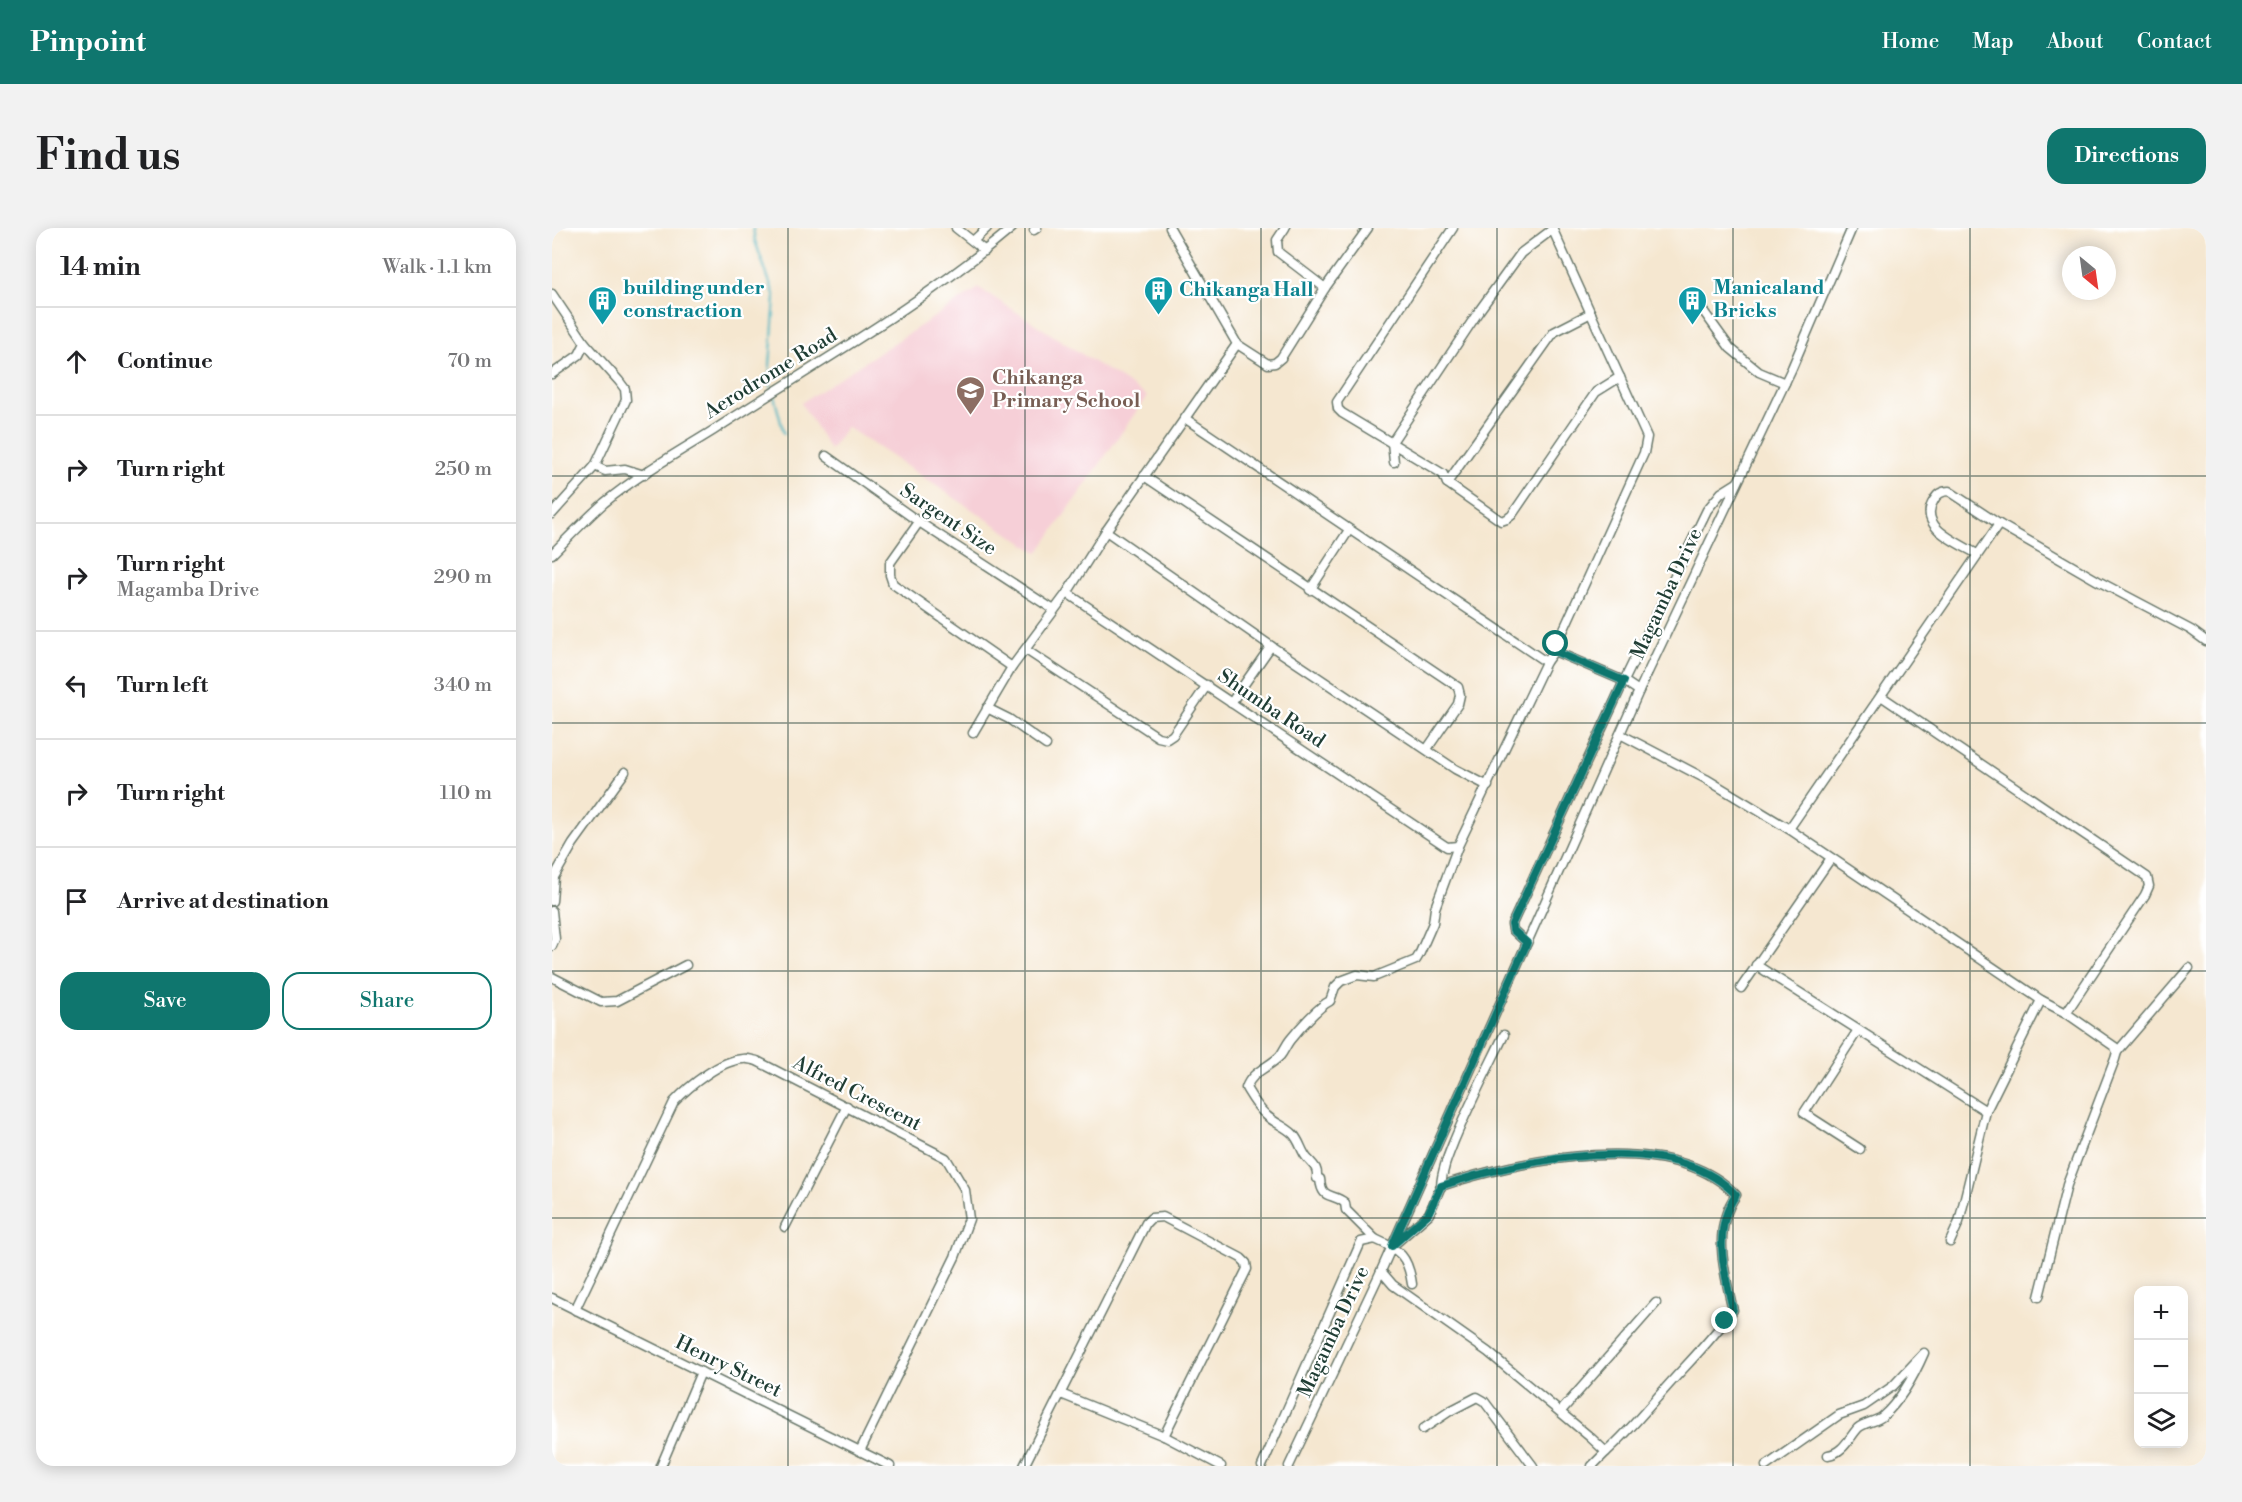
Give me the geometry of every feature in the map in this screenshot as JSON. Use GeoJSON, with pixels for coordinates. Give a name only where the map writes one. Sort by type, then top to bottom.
{"type":"FeatureCollection","features":[{"type":"Feature","properties":{"kind":"street"},"geometry":{"type":"LineString","coordinates":[[956,228],[985,251]]}},
{"type":"Feature","properties":{"kind":"street"},"geometry":{"type":"LineString","coordinates":[[974,240],[987,228]]}},
{"type":"Feature","properties":{"kind":"street","name":"Aerodrome Road"},"geometry":{"type":"LineString","coordinates":[[552,554],[606,502],[644,475],[765,396],[840,351],[985,251],[1012,228]]}},
{"type":"Feature","properties":{"kind":"street"},"geometry":{"type":"LineString","coordinates":[[1170,228],[1237,344],[1268,364],[1275,363],[1281,358],[1325,288],[1368,228]]}},
{"type":"Feature","properties":{"kind":"street"},"geometry":{"type":"LineString","coordinates":[[1285,228],[1276,240],[1278,252],[1325,288]]}},
{"type":"Feature","properties":{"kind":"street"},"geometry":{"type":"LineString","coordinates":[[1453,228],[1337,402],[1342,413],[1443,474],[1447,483],[1501,521],[1507,519],[1596,392],[1620,377]]}},
{"type":"Feature","properties":{"kind":"street"},"geometry":{"type":"LineString","coordinates":[[1394,462],[1392,442],[1479,311],[1521,253],[1552,228],[1647,437],[1644,453],[1554,651],[1546,662],[1458,846],[1435,908],[1433,923],[1416,960],[1374,977],[1357,975],[1341,981],[1335,987],[1330,1001],[1323,1004],[1297,1031],[1281,1055],[1254,1075],[1246,1088],[1253,1101],[1266,1115],[1292,1133],[1299,1141],[1306,1157],[1313,1162],[1318,1171],[1317,1178],[1320,1179],[1321,1190],[1345,1203],[1346,1210],[1375,1239],[1400,1251],[1406,1261],[1412,1284]]}},
{"type":"Feature","properties":{"kind":"street","name":"Magamba Drive"},"geometry":{"type":"LineString","coordinates":[[1289,1466],[1381,1271],[1639,691],[1785,383],[1852,228]]}},
{"type":"Feature","properties":{"kind":"street"},"geometry":{"type":"LineString","coordinates":[[552,294],[585,343],[625,390],[626,400],[595,466],[552,514]]}},
{"type":"Feature","properties":{"kind":"street"},"geometry":{"type":"LineString","coordinates":[[1700,305],[1730,348],[1759,372],[1785,383]]}},
{"type":"Feature","properties":{"kind":"street"},"geometry":{"type":"LineString","coordinates":[[1447,483],[1554,332],[1591,314]]}},
{"type":"Feature","properties":{"kind":"street"},"geometry":{"type":"LineString","coordinates":[[552,374],[579,355],[585,343]]}},
{"type":"Feature","properties":{"kind":"street"},"geometry":{"type":"LineString","coordinates":[[973,733],[1012,667],[1066,593],[1106,531],[1237,344]]}},
{"type":"Feature","properties":{"kind":"street"},"geometry":{"type":"LineString","coordinates":[[1186,419],[1546,662]]}},
{"type":"Feature","properties":{"kind":"street","name":"Sargent Size"},"geometry":{"type":"LineString","coordinates":[[826,456],[919,522],[1054,610]]}},
{"type":"Feature","properties":{"kind":"street"},"geometry":{"type":"LineString","coordinates":[[595,466],[605,471],[625,469],[644,475]]}},
{"type":"Feature","properties":{"kind":"street"},"geometry":{"type":"LineString","coordinates":[[1144,476],[1310,590],[1458,687],[1461,695],[1458,704],[1427,749]]}},
{"type":"Feature","properties":{"kind":"street"},"geometry":{"type":"LineString","coordinates":[[1527,943],[1513,930],[1512,924],[1624,681],[1707,510],[1721,493],[1737,483]]}},
{"type":"Feature","properties":{"kind":"street"},"geometry":{"type":"LineString","coordinates":[[1977,554],[1932,525],[1929,514],[1934,499],[1940,493],[1949,491],[1999,524],[2191,630],[2206,641]]}},
{"type":"Feature","properties":{"kind":"street"},"geometry":{"type":"LineString","coordinates":[[919,522],[890,563],[893,584],[1012,667]]}},
{"type":"Feature","properties":{"kind":"street"},"geometry":{"type":"LineString","coordinates":[[1790,830],[1999,524]]}},
{"type":"Feature","properties":{"kind":"street"},"geometry":{"type":"LineString","coordinates":[[1310,590],[1349,530]]}},
{"type":"Feature","properties":{"kind":"street"},"geometry":{"type":"LineString","coordinates":[[1106,531],[1271,646],[1455,769],[1488,786]]}},
{"type":"Feature","properties":{"kind":"street","name":"Shumba Road"},"geometry":{"type":"LineString","coordinates":[[1066,593],[1447,847],[1458,846]]}},
{"type":"Feature","properties":{"kind":"street"},"geometry":{"type":"LineString","coordinates":[[1231,703],[1271,646]]}},
{"type":"Feature","properties":{"kind":"street"},"geometry":{"type":"LineString","coordinates":[[1026,650],[1158,737],[1167,739],[1173,735],[1207,685]]}},
{"type":"Feature","properties":{"kind":"street"},"geometry":{"type":"LineString","coordinates":[[1554,651],[1624,681],[1639,691]]}},
{"type":"Feature","properties":{"kind":"street"},"geometry":{"type":"LineString","coordinates":[[1881,696],[2147,877],[2149,886],[2145,895],[2066,1013]]}},
{"type":"Feature","properties":{"kind":"street"},"geometry":{"type":"LineString","coordinates":[[987,708],[1009,719],[1046,745]]}},
{"type":"Feature","properties":{"kind":"street"},"geometry":{"type":"LineString","coordinates":[[1620,734],[1706,779],[1790,830],[2041,1000],[2066,1013],[2115,1047],[2117,1052]]}},
{"type":"Feature","properties":{"kind":"street"},"geometry":{"type":"LineString","coordinates":[[552,900],[554,877],[573,844],[625,772]]}},
{"type":"Feature","properties":{"kind":"street"},"geometry":{"type":"LineString","coordinates":[[1741,988],[1831,858]]}},
{"type":"Feature","properties":{"kind":"street"},"geometry":{"type":"LineString","coordinates":[[552,911],[555,939],[552,946]]}},
{"type":"Feature","properties":{"kind":"street"},"geometry":{"type":"LineString","coordinates":[[1756,965],[1986,1111]]}},
{"type":"Feature","properties":{"kind":"street"},"geometry":{"type":"LineString","coordinates":[[552,978],[601,1002],[617,1000],[686,966]]}},
{"type":"Feature","properties":{"kind":"street"},"geometry":{"type":"LineString","coordinates":[[2039,1297],[2067,1185],[2117,1052],[2189,968]]}},
{"type":"Feature","properties":{"kind":"street"},"geometry":{"type":"LineString","coordinates":[[1950,1242],[1959,1222],[1986,1111],[2041,1000]]}},
{"type":"Feature","properties":{"kind":"street"},"geometry":{"type":"LineString","coordinates":[[1858,1030],[1804,1113],[1860,1149]]}},
{"type":"Feature","properties":{"kind":"street"},"geometry":{"type":"LineString","coordinates":[[1392,1246],[1428,1214],[1441,1186],[1444,1166],[1461,1123],[1504,1035]]}},
{"type":"Feature","properties":{"kind":"street","name":"Alfred Crescent"},"geometry":{"type":"LineString","coordinates":[[575,1310],[674,1102],[690,1086],[712,1071],[742,1059],[757,1061],[946,1158],[964,1190],[969,1219],[955,1257],[860,1451]]}},
{"type":"Feature","properties":{"kind":"street"},"geometry":{"type":"LineString","coordinates":[[785,1227],[847,1106]]}},
{"type":"Feature","properties":{"kind":"street"},"geometry":{"type":"LineString","coordinates":[[1441,1186],[1478,1173],[1593,1154],[1646,1156],[1704,1170],[1725,1183],[1736,1195],[1728,1205],[1722,1229],[1722,1264],[1733,1310],[1710,1340],[1629,1432],[1592,1466]]}},
{"type":"Feature","properties":{"kind":"street"},"geometry":{"type":"LineString","coordinates":[[1024,1466],[1146,1223],[1151,1218],[1162,1217],[1241,1258],[1246,1263],[1247,1269],[1164,1436]]}},
{"type":"Feature","properties":{"kind":"street"},"geometry":{"type":"LineString","coordinates":[[1262,1466],[1361,1242],[1375,1239]]}},
{"type":"Feature","properties":{"kind":"street"},"geometry":{"type":"LineString","coordinates":[[1381,1271],[1393,1285],[1488,1352],[1561,1411],[1606,1452]]}},
{"type":"Feature","properties":{"kind":"street","name":"Henry Street"},"geometry":{"type":"LineString","coordinates":[[552,1298],[890,1466]]}},
{"type":"Feature","properties":{"kind":"street"},"geometry":{"type":"LineString","coordinates":[[1561,1411],[1656,1303]]}},
{"type":"Feature","properties":{"kind":"street"},"geometry":{"type":"LineString","coordinates":[[1766,1466],[1839,1415],[1864,1406],[1893,1386],[1924,1353],[1915,1374],[1896,1402],[1881,1418],[1860,1426],[1841,1449],[1828,1455]]}},
{"type":"Feature","properties":{"kind":"street"},"geometry":{"type":"LineString","coordinates":[[661,1466],[701,1372]]}},
{"type":"Feature","properties":{"kind":"street"},"geometry":{"type":"LineString","coordinates":[[1061,1394],[1164,1436],[1221,1466]]}},
{"type":"Feature","properties":{"kind":"street"},"geometry":{"type":"LineString","coordinates":[[1423,1429],[1477,1397],[1484,1401],[1533,1466]]}},
{"type":"Feature","properties":{"kind":"shaded area","name":"Chikanga Primary School"},"geometry":{"type":"Polygon","coordinates":[[[979,288],[1147,396],[1038,553],[847,427],[830,450],[801,403],[979,288]]]}},
{"type":"Feature","properties":{"kind":"waterway"},"geometry":{"type":"LineString","coordinates":[[753,228],[755,241],[775,297],[769,379],[772,390]]}},
{"type":"Feature","properties":{"kind":"waterway"},"geometry":{"type":"LineString","coordinates":[[774,396],[784,434]]}},
{"type":"Feature","properties":{"kind":"place","name":"Chikanga Hall"},"geometry":{"type":"Point","coordinates":[1158,316]}},
{"type":"Feature","properties":{"kind":"place","name":"building under constraction"},"geometry":{"type":"Point","coordinates":[602,326]}},
{"type":"Feature","properties":{"kind":"place","name":"Manicaland Bricks"},"geometry":{"type":"Point","coordinates":[1692,326]}},
{"type":"Feature","properties":{"kind":"place","name":"Chikanga Primary School"},"geometry":{"type":"Point","coordinates":[971,416]}},
{"type":"Feature","properties":{"kind":"route"},"geometry":{"type":"LineString","coordinates":[[1556,644],[1554,651],[1624,681],[1512,924],[1513,930],[1527,943],[1392,1246],[1428,1214],[1441,1186],[1478,1173],[1593,1154],[1646,1156],[1704,1170],[1725,1183],[1736,1195],[1728,1205],[1722,1229],[1722,1264],[1733,1310],[1725,1321]]}}]}
